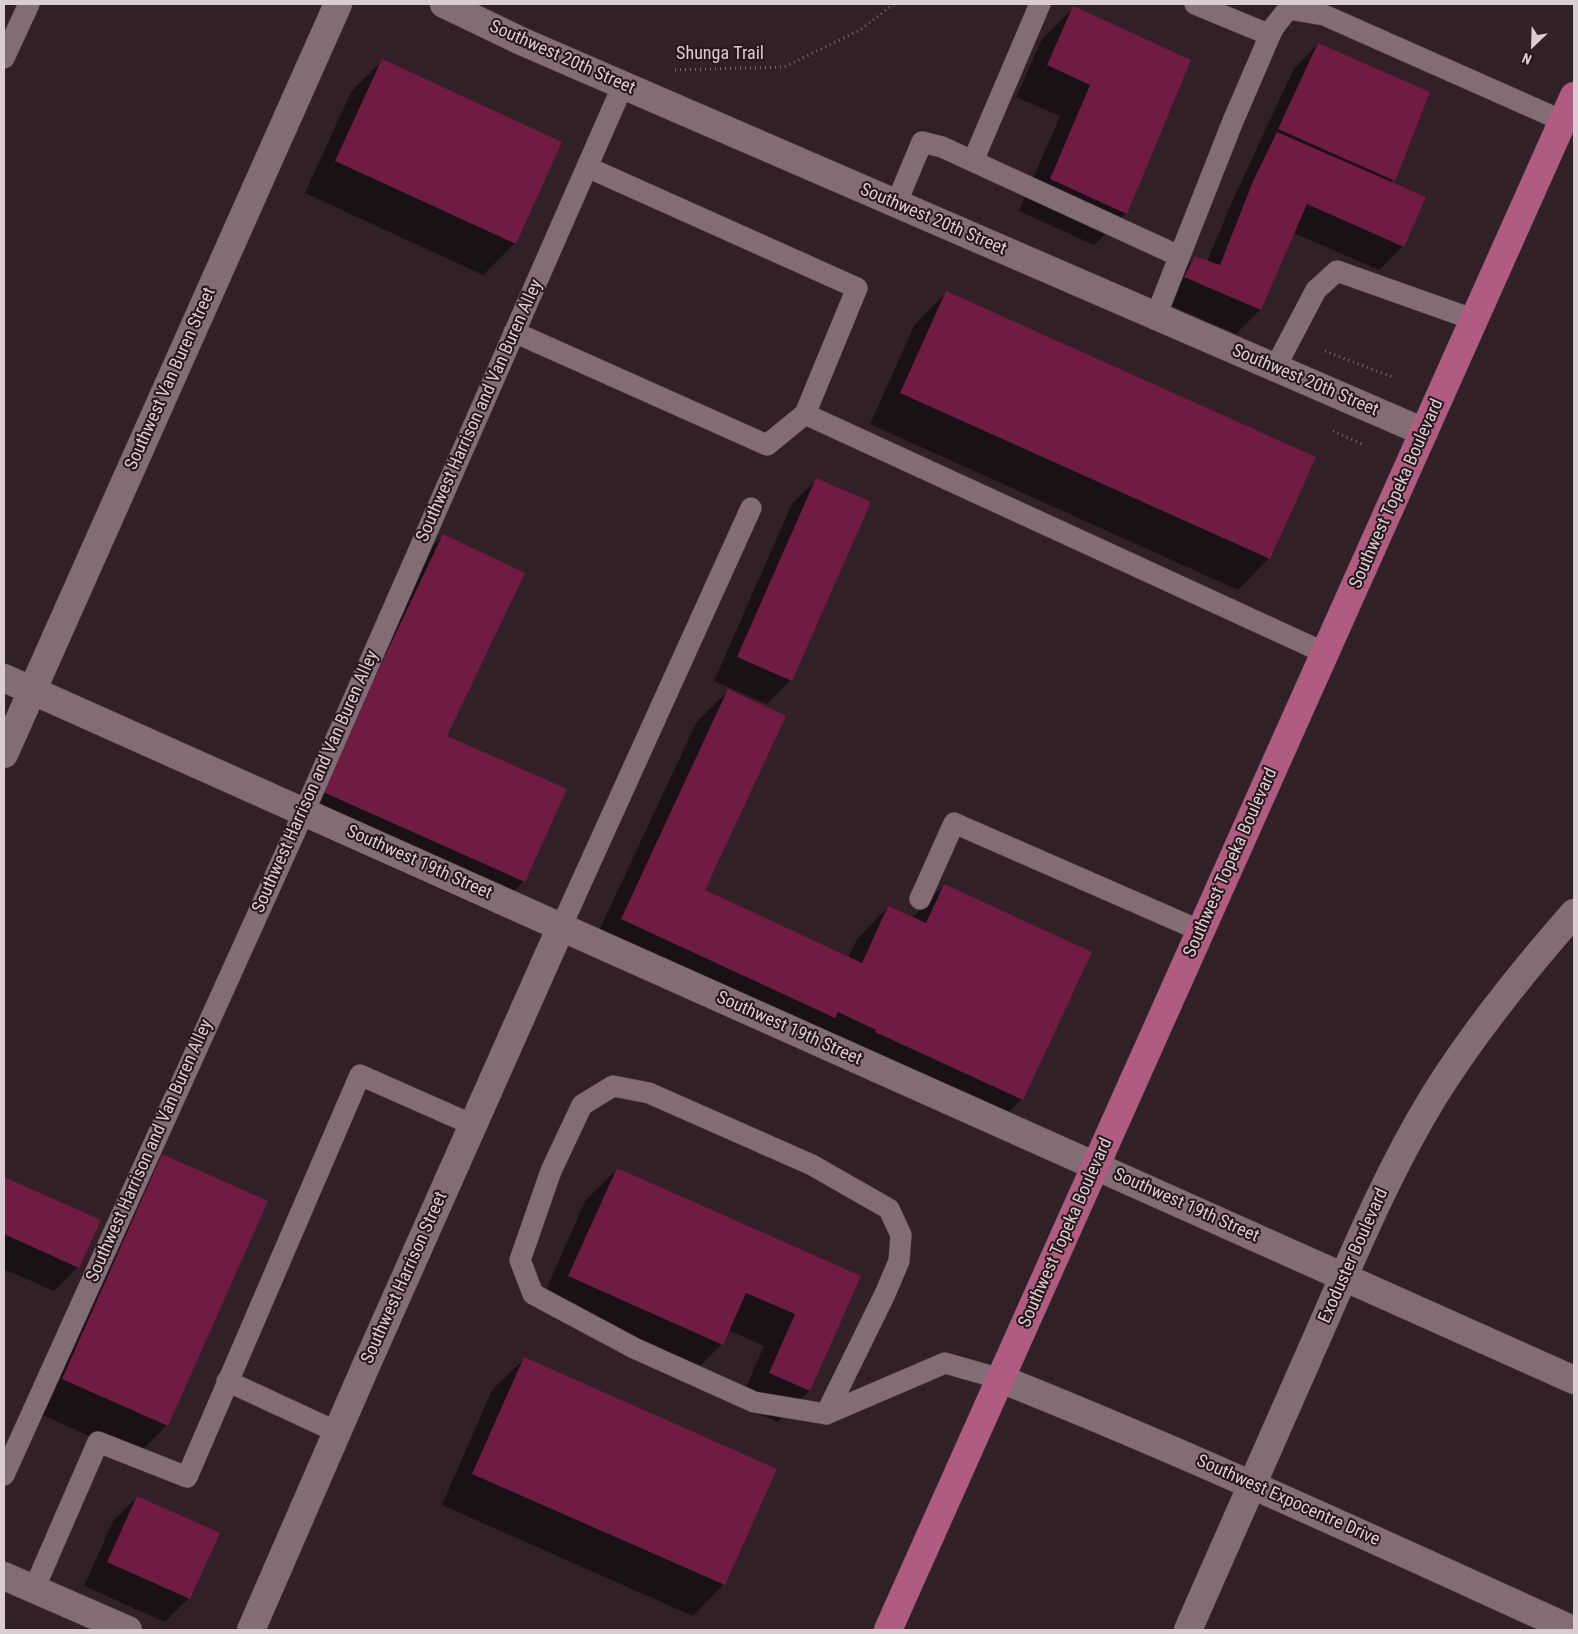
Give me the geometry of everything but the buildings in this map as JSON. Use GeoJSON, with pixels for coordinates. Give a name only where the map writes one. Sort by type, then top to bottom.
{"type":"FeatureCollection","features":[{"type":"Feature","properties":{"kind":"main road","name":"Southwest Topeka Boulevard"},"geometry":{"type":"LineString","coordinates":[[888,1630],[1569,108]]}},
{"type":"Feature","properties":{"kind":"street","name":"Southwest Van Buren Street"},"geometry":{"type":"LineString","coordinates":[[4,754],[338,4]]}},
{"type":"Feature","properties":{"kind":"street","name":"Southwest 20th Street"},"geometry":{"type":"LineString","coordinates":[[444,4],[521,41],[1424,432]]}},
{"type":"Feature","properties":{"kind":"street","name":"Southwest 19th Street"},"geometry":{"type":"LineString","coordinates":[[4,678],[1574,1380]]}},
{"type":"Feature","properties":{"kind":"street","name":"Exoduster Boulevard"},"geometry":{"type":"LineString","coordinates":[[1188,1630],[1378,1200],[1404,1148],[1434,1097],[1500,1000],[1574,913]]}},
{"type":"Feature","properties":{"kind":"street","name":"Southwest Harrison Street"},"geometry":{"type":"LineString","coordinates":[[251,1630],[561,927]]}},
{"type":"Feature","properties":{"kind":"street","name":"Southwest Expocentre Drive"},"geometry":{"type":"LineString","coordinates":[[1001,1379],[1252,1484],[1573,1630]]}},
{"type":"Feature","properties":{"kind":"street"},"geometry":{"type":"LineString","coordinates":[[4,1576],[128,1630]]}},
{"type":"Feature","properties":{"kind":"lane"},"geometry":{"type":"LineString","coordinates":[[4,58],[29,4]]}},
{"type":"Feature","properties":{"kind":"lane"},"geometry":{"type":"LineString","coordinates":[[973,162],[1040,4]]}},
{"type":"Feature","properties":{"kind":"lane"},"geometry":{"type":"LineString","coordinates":[[1195,4],[1270,35]]}},
{"type":"Feature","properties":{"kind":"lane"},"geometry":{"type":"LineString","coordinates":[[1156,316],[1233,121],[1270,35],[1288,9],[1324,16],[1569,108]]}},
{"type":"Feature","properties":{"kind":"lane","name":"Southwest Harrison and Van Buren Alley"},"geometry":{"type":"LineString","coordinates":[[4,1475],[304,812],[623,85]]}},
{"type":"Feature","properties":{"kind":"lane"},"geometry":{"type":"LineString","coordinates":[[896,204],[922,142],[942,147],[1180,256]]}},
{"type":"Feature","properties":{"kind":"lane"},"geometry":{"type":"LineString","coordinates":[[514,332],[767,445],[805,414],[856,288],[587,167]]}},
{"type":"Feature","properties":{"kind":"lane"},"geometry":{"type":"LineString","coordinates":[[1275,368],[1316,290],[1337,271],[1474,320]]}},
{"type":"Feature","properties":{"kind":"lane"},"geometry":{"type":"LineString","coordinates":[[805,414],[1325,653]]}},
{"type":"Feature","properties":{"kind":"lane"},"geometry":{"type":"LineString","coordinates":[[561,927],[751,508]]}},
{"type":"Feature","properties":{"kind":"lane"},"geometry":{"type":"LineString","coordinates":[[920,899],[954,823],[1201,931]]}},
{"type":"Feature","properties":{"kind":"lane"},"geometry":{"type":"LineString","coordinates":[[34,1589],[98,1442],[187,1477],[360,1076],[473,1125]]}},
{"type":"Feature","properties":{"kind":"lane"},"geometry":{"type":"LineString","coordinates":[[826,1414],[885,1294],[898,1261],[901,1235],[889,1209],[812,1165],[649,1093],[613,1086],[582,1105],[551,1172],[520,1260],[533,1294],[634,1348],[754,1402],[826,1414],[945,1363],[1001,1379]]}},
{"type":"Feature","properties":{"kind":"lane"},"geometry":{"type":"LineString","coordinates":[[228,1381],[337,1432]]}},
{"type":"Feature","properties":{"kind":"path","name":"Shunga Trail"},"geometry":{"type":"LineString","coordinates":[[668,68],[677,71],[784,67],[860,30],[894,4]]}}]}
